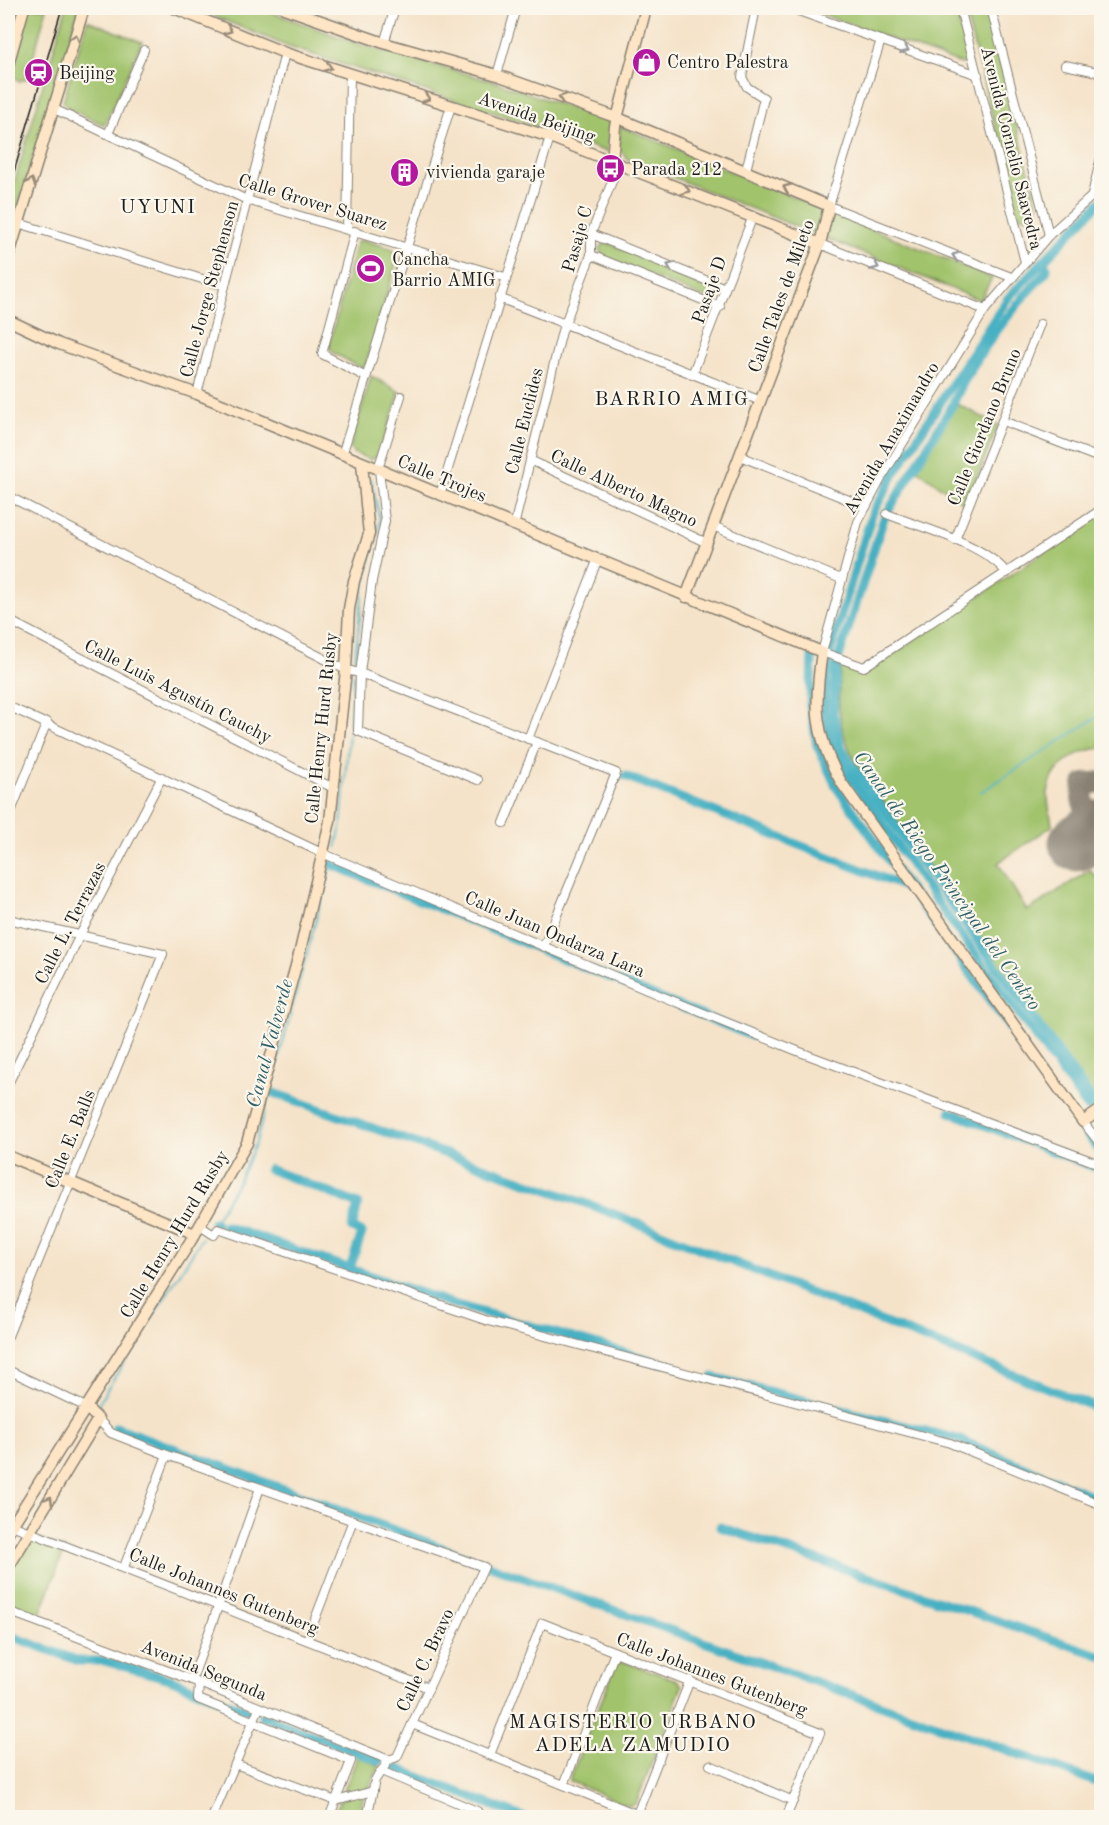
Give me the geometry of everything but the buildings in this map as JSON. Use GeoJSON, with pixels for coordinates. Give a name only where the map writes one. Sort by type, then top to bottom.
{"type":"FeatureCollection","features":[{"type":"Feature","properties":{"kind":"street"},"geometry":{"type":"LineString","coordinates":[[8,65],[24,8]]}},
{"type":"Feature","properties":{"kind":"street"},"geometry":{"type":"LineString","coordinates":[[8,258],[84,8]]}},
{"type":"Feature","properties":{"kind":"street","name":"Avenida Beijing"},"geometry":{"type":"LineString","coordinates":[[174,8],[285,53],[549,137],[753,216],[985,310]]}},
{"type":"Feature","properties":{"kind":"street","name":"Avenida Beijing"},"geometry":{"type":"LineString","coordinates":[[284,8],[384,43],[497,75],[618,118],[829,206],[1011,277]]}},
{"type":"Feature","properties":{"kind":"street"},"geometry":{"type":"LineString","coordinates":[[384,43],[395,8]]}},
{"type":"Feature","properties":{"kind":"street"},"geometry":{"type":"LineString","coordinates":[[497,75],[516,8]]}},
{"type":"Feature","properties":{"kind":"street"},"geometry":{"type":"LineString","coordinates":[[616,162],[618,118],[646,8]]}},
{"type":"Feature","properties":{"kind":"street"},"geometry":{"type":"LineString","coordinates":[[746,170],[764,98],[747,87],[742,77],[756,8]]}},
{"type":"Feature","properties":{"kind":"street"},"geometry":{"type":"LineString","coordinates":[[790,8],[978,75]]}},
{"type":"Feature","properties":{"kind":"street","name":"Avenida Cornelio Saavedra"},"geometry":{"type":"LineString","coordinates":[[960,8],[1025,262]]}},
{"type":"Feature","properties":{"kind":"street","name":"Avenida Cornelio Saavedra"},"geometry":{"type":"LineString","coordinates":[[991,8],[1049,236]]}},
{"type":"Feature","properties":{"kind":"street"},"geometry":{"type":"LineString","coordinates":[[829,206],[881,40]]}},
{"type":"Feature","properties":{"kind":"street"},"geometry":{"type":"LineString","coordinates":[[108,134],[144,50]]}},
{"type":"Feature","properties":{"kind":"street","name":"Calle Jorge Stephenson"},"geometry":{"type":"LineString","coordinates":[[197,394],[285,53]]}},
{"type":"Feature","properties":{"kind":"street"},"geometry":{"type":"LineString","coordinates":[[1065,65],[1101,73]]}},
{"type":"Feature","properties":{"kind":"street"},"geometry":{"type":"LineString","coordinates":[[350,75],[351,230],[322,354],[366,377]]}},
{"type":"Feature","properties":{"kind":"street"},"geometry":{"type":"LineString","coordinates":[[342,455],[451,106]]}},
{"type":"Feature","properties":{"kind":"street","name":"Calle Grover Suarez"},"geometry":{"type":"LineString","coordinates":[[54,109],[247,200],[505,277]]}},
{"type":"Feature","properties":{"kind":"street"},"geometry":{"type":"LineString","coordinates":[[440,495],[549,137]]}},
{"type":"Feature","properties":{"kind":"street"},"geometry":{"type":"LineString","coordinates":[[1092,197],[1101,153]]}},
{"type":"Feature","properties":{"kind":"street","name":"Pasaje C"},"geometry":{"type":"LineString","coordinates":[[565,323],[591,255],[591,234],[616,162]]}},
{"type":"Feature","properties":{"kind":"street","name":"Avenida Anaximandro"},"geometry":{"type":"LineString","coordinates":[[1101,187],[1049,236],[1011,277],[985,310],[866,507],[841,579],[823,653],[817,693],[818,723],[822,743],[832,766],[1085,1120],[1101,1146]]}},
{"type":"Feature","properties":{"kind":"street","name":"Calle Tales de Mileto"},"geometry":{"type":"LineString","coordinates":[[686,597],[820,244],[829,206]]}},
{"type":"Feature","properties":{"kind":"street","name":"Pasaje D"},"geometry":{"type":"LineString","coordinates":[[692,375],[753,216]]}},
{"type":"Feature","properties":{"kind":"street"},"geometry":{"type":"LineString","coordinates":[[18,223],[225,286]]}},
{"type":"Feature","properties":{"kind":"street"},"geometry":{"type":"LineString","coordinates":[[591,234],[726,288]]}},
{"type":"Feature","properties":{"kind":"street"},"geometry":{"type":"LineString","coordinates":[[591,255],[720,307]]}},
{"type":"Feature","properties":{"kind":"street"},"geometry":{"type":"LineString","coordinates":[[499,298],[761,401]]}},
{"type":"Feature","properties":{"kind":"street","name":"Calle Trojes"},"geometry":{"type":"LineString","coordinates":[[8,320],[59,344],[197,394],[597,561],[823,653],[864,667],[1006,573]]}},
{"type":"Feature","properties":{"kind":"street","name":"Calle Euclides"},"geometry":{"type":"LineString","coordinates":[[514,526],[565,323]]}},
{"type":"Feature","properties":{"kind":"street","name":"Calle Giordano Bruno"},"geometry":{"type":"LineString","coordinates":[[955,540],[1004,421],[1040,324]]}},
{"type":"Feature","properties":{"kind":"street"},"geometry":{"type":"LineString","coordinates":[[378,470],[401,396]]}},
{"type":"Feature","properties":{"kind":"street"},"geometry":{"type":"LineString","coordinates":[[1004,421],[1101,459]]}},
{"type":"Feature","properties":{"kind":"street"},"geometry":{"type":"LineString","coordinates":[[740,456],[866,507]]}},
{"type":"Feature","properties":{"kind":"street","name":"Calle Alberto Magno"},"geometry":{"type":"LineString","coordinates":[[530,460],[707,543]]}},
{"type":"Feature","properties":{"kind":"street","name":"Calle Henry Hurd Rusby"},"geometry":{"type":"LineString","coordinates":[[9,1527],[197,1230],[247,1143],[300,951],[335,789],[354,581],[369,534],[362,464]]}},
{"type":"Feature","properties":{"kind":"street","name":"Calle Henry Hurd Rusby"},"geometry":{"type":"LineString","coordinates":[[378,470],[385,521],[372,581],[360,673],[358,731],[478,780]]}},
{"type":"Feature","properties":{"kind":"street"},"geometry":{"type":"LineString","coordinates":[[8,496],[346,670],[360,673],[616,773],[544,946]]}},
{"type":"Feature","properties":{"kind":"street"},"geometry":{"type":"LineString","coordinates":[[887,514],[955,540],[990,558],[1006,573],[1101,508]]}},
{"type":"Feature","properties":{"kind":"street"},"geometry":{"type":"LineString","coordinates":[[713,526],[841,579]]}},
{"type":"Feature","properties":{"kind":"street"},"geometry":{"type":"LineString","coordinates":[[528,739],[597,561]]}},
{"type":"Feature","properties":{"kind":"street","name":"Calle Luis Agustín Cauchy"},"geometry":{"type":"LineString","coordinates":[[8,620],[335,789]]}},
{"type":"Feature","properties":{"kind":"street","name":"Calle Juan Ondarza Lara"},"geometry":{"type":"LineString","coordinates":[[8,706],[47,722],[322,853],[800,1052],[1101,1165]]}},
{"type":"Feature","properties":{"kind":"street"},"geometry":{"type":"LineString","coordinates":[[8,819],[47,722]]}},
{"type":"Feature","properties":{"kind":"street"},"geometry":{"type":"LineString","coordinates":[[504,822],[537,742]]}},
{"type":"Feature","properties":{"kind":"street","name":"Calle L. Terrazas"},"geometry":{"type":"LineString","coordinates":[[8,1084],[80,935],[162,777]]}},
{"type":"Feature","properties":{"kind":"street"},"geometry":{"type":"LineString","coordinates":[[8,919],[80,935]]}},
{"type":"Feature","properties":{"kind":"street","name":"Calle E. Balls"},"geometry":{"type":"LineString","coordinates":[[8,1336],[69,1180],[163,954],[80,935]]}},
{"type":"Feature","properties":{"kind":"street"},"geometry":{"type":"LineString","coordinates":[[1085,1120],[1100,1110]]}},
{"type":"Feature","properties":{"kind":"street"},"geometry":{"type":"LineString","coordinates":[[8,1156],[197,1230],[216,1232],[361,1275],[488,1321],[950,1443],[1101,1505]]}},
{"type":"Feature","properties":{"kind":"street"},"geometry":{"type":"LineString","coordinates":[[8,1370],[86,1407],[111,1432],[167,1455],[353,1520],[307,1640]]}},
{"type":"Feature","properties":{"kind":"street"},"geometry":{"type":"LineString","coordinates":[[8,1568],[98,1419]]}},
{"type":"Feature","properties":{"kind":"street"},"geometry":{"type":"LineString","coordinates":[[124,1567],[167,1455]]}},
{"type":"Feature","properties":{"kind":"street"},"geometry":{"type":"LineString","coordinates":[[260,1488],[219,1604],[195,1682],[198,1699],[351,1761],[329,1818]]}},
{"type":"Feature","properties":{"kind":"street","name":"Calle C. Bravo"},"geometry":{"type":"LineString","coordinates":[[353,1520],[484,1567],[397,1757],[389,1760],[381,1772],[373,1791],[367,1818]]}},
{"type":"Feature","properties":{"kind":"street","name":"Calle Johannes Gutenberg"},"geometry":{"type":"LineString","coordinates":[[9,1527],[30,1532],[124,1567],[429,1688]]}},
{"type":"Feature","properties":{"kind":"street","name":"Avenida Segunda"},"geometry":{"type":"LineString","coordinates":[[8,1611],[195,1682],[389,1760]]}},
{"type":"Feature","properties":{"kind":"street","name":"Calle Johannes Gutenberg"},"geometry":{"type":"LineString","coordinates":[[490,1755],[542,1623],[820,1733],[786,1818]]}},
{"type":"Feature","properties":{"kind":"street"},"geometry":{"type":"LineString","coordinates":[[564,1785],[615,1652]]}},
{"type":"Feature","properties":{"kind":"street"},"geometry":{"type":"LineString","coordinates":[[637,1814],[690,1680]]}},
{"type":"Feature","properties":{"kind":"street"},"geometry":{"type":"LineString","coordinates":[[212,1818],[259,1708]]}},
{"type":"Feature","properties":{"kind":"street"},"geometry":{"type":"LineString","coordinates":[[412,1724],[646,1818]]}},
{"type":"Feature","properties":{"kind":"street"},"geometry":{"type":"LineString","coordinates":[[235,1764],[336,1801],[373,1791]]}},
{"type":"Feature","properties":{"kind":"street"},"geometry":{"type":"LineString","coordinates":[[710,1765],[793,1801]]}},
{"type":"Feature","properties":{"kind":"street"},"geometry":{"type":"LineString","coordinates":[[381,1772],[477,1811],[475,1818]]}},
{"type":"Feature","properties":{"kind":"green space"},"geometry":{"type":"Polygon","coordinates":[[[29,8],[47,8],[27,79],[19,81],[11,73],[29,8]]]}},
{"type":"Feature","properties":{"kind":"green space"},"geometry":{"type":"Polygon","coordinates":[[[66,8],[79,8],[8,241],[8,203],[66,8]]]}},
{"type":"Feature","properties":{"kind":"green space"},"geometry":{"type":"Polygon","coordinates":[[[195,8],[260,8],[361,45],[496,82],[611,122],[607,152],[520,121],[289,47],[195,8]]]}},
{"type":"Feature","properties":{"kind":"green space"},"geometry":{"type":"Polygon","coordinates":[[[804,8],[955,8],[969,62],[961,64],[804,8]]]}},
{"type":"Feature","properties":{"kind":"green space"},"geometry":{"type":"Polygon","coordinates":[[[964,8],[986,8],[1038,207],[1028,218],[1018,215],[964,8]]]}},
{"type":"Feature","properties":{"kind":"green space"},"geometry":{"type":"Polygon","coordinates":[[[87,20],[142,42],[105,125],[69,109],[63,102],[87,20]]]}},
{"type":"Feature","properties":{"kind":"green space"},"geometry":{"type":"Polygon","coordinates":[[[620,126],[992,278],[980,300],[627,159],[619,148],[620,126]]]}},
{"type":"Feature","properties":{"kind":"green space"},"geometry":{"type":"Polygon","coordinates":[[[363,240],[393,249],[398,257],[366,364],[361,368],[332,352],[329,345],[355,247],[357,242],[363,240]]]}},
{"type":"Feature","properties":{"kind":"green space"},"geometry":{"type":"Polygon","coordinates":[[[606,242],[716,288],[718,293],[710,300],[603,257],[599,249],[606,242]]]}},
{"type":"Feature","properties":{"kind":"green space"},"geometry":{"type":"Polygon","coordinates":[[[371,376],[400,392],[379,455],[371,460],[353,453],[350,448],[371,376]]]}},
{"type":"Feature","properties":{"kind":"green space"},"geometry":{"type":"Polygon","coordinates":[[[957,404],[998,425],[966,505],[915,468],[957,404]]]}},
{"type":"Feature","properties":{"kind":"green space"},"geometry":{"type":"Polygon","coordinates":[[[1101,514],[1101,748],[1074,756],[1060,767],[1050,783],[1048,793],[1052,826],[998,863],[1027,911],[1090,870],[1096,877],[1101,874],[1101,1104],[1099,1105],[857,764],[842,729],[839,692],[841,666],[865,673],[1101,514]]]}},
{"type":"Feature","properties":{"kind":"green space"},"geometry":{"type":"Polygon","coordinates":[[[35,1537],[65,1549],[39,1617],[8,1606],[8,1570],[28,1540],[35,1537]]]}},
{"type":"Feature","properties":{"kind":"green space"},"geometry":{"type":"Polygon","coordinates":[[[618,1660],[677,1680],[682,1686],[636,1803],[629,1806],[569,1781],[618,1660]]]}},
{"type":"Feature","properties":{"kind":"green space"},"geometry":{"type":"Polygon","coordinates":[[[358,1756],[380,1766],[362,1801],[360,1817],[333,1818],[358,1756]]]}},
{"type":"Feature","properties":{"kind":"waterway","name":"Canal de Riego Principal del Centro"},"geometry":{"type":"LineString","coordinates":[[1088,1108],[942,909],[844,769],[833,750],[824,711],[827,661],[872,514],[894,474],[1008,298],[1102,200]]}},
{"type":"Feature","properties":{"kind":"waterway"},"geometry":{"type":"LineString","coordinates":[[1043,261],[1047,268],[1046,272],[1019,302],[981,352],[952,406],[884,518],[836,666],[833,713],[841,746],[850,763],[1096,1105]]}},
{"type":"Feature","properties":{"kind":"waterway","name":"Canal Valverde"},"geometry":{"type":"LineString","coordinates":[[354,669],[363,587],[380,520],[371,479]]}},
{"type":"Feature","properties":{"kind":"waterway"},"geometry":{"type":"LineString","coordinates":[[812,656],[810,706],[817,745],[837,788],[1017,1038]]}},
{"type":"Feature","properties":{"kind":"waterway","name":"Canal Valverde"},"geometry":{"type":"LineString","coordinates":[[336,848],[341,826],[354,675]]}},
{"type":"Feature","properties":{"kind":"waterway"},"geometry":{"type":"LineString","coordinates":[[981,792],[1102,714]]}},
{"type":"Feature","properties":{"kind":"waterway"},"geometry":{"type":"LineString","coordinates":[[625,776],[910,889]]}},
{"type":"Feature","properties":{"kind":"waterway","name":"Canal Valverde"},"geometry":{"type":"LineString","coordinates":[[214,1222],[240,1178],[256,1142],[331,864]]}},
{"type":"Feature","properties":{"kind":"waterway"},"geometry":{"type":"LineString","coordinates":[[331,864],[752,1036]]}},
{"type":"Feature","properties":{"kind":"waterway"},"geometry":{"type":"LineString","coordinates":[[271,1092],[599,1208],[1102,1410]]}},
{"type":"Feature","properties":{"kind":"waterway"},"geometry":{"type":"LineString","coordinates":[[950,1112],[1102,1170]]}},
{"type":"Feature","properties":{"kind":"waterway"},"geometry":{"type":"LineString","coordinates":[[1074,1117],[1102,1155]]}},
{"type":"Feature","properties":{"kind":"waterway","name":"Canal de Riego Principal del Centro"},"geometry":{"type":"LineString","coordinates":[[1098,1122],[1102,1127]]}},
{"type":"Feature","properties":{"kind":"waterway"},"geometry":{"type":"LineString","coordinates":[[269,1169],[358,1204],[352,1228],[362,1233],[350,1268]]}},
{"type":"Feature","properties":{"kind":"waterway"},"geometry":{"type":"LineString","coordinates":[[225,1226],[450,1303],[662,1363]]}},
{"type":"Feature","properties":{"kind":"waterway","name":"Canal Valverde"},"geometry":{"type":"LineString","coordinates":[[98,1404],[202,1238]]}},
{"type":"Feature","properties":{"kind":"waterway"},"geometry":{"type":"LineString","coordinates":[[713,1377],[958,1439],[1102,1500]]}},
{"type":"Feature","properties":{"kind":"waterway"},"geometry":{"type":"LineString","coordinates":[[116,1427],[513,1574],[1102,1784]]}},
{"type":"Feature","properties":{"kind":"waterway"},"geometry":{"type":"LineString","coordinates":[[720,1527],[1102,1656]]}},
{"type":"Feature","properties":{"kind":"waterway"},"geometry":{"type":"LineString","coordinates":[[8,1635],[79,1661],[104,1661],[170,1679],[248,1711]]}},
{"type":"Feature","properties":{"kind":"waterway"},"geometry":{"type":"LineString","coordinates":[[262,1716],[380,1761]]}},
{"type":"Feature","properties":{"kind":"waterway"},"geometry":{"type":"LineString","coordinates":[[396,1768],[525,1818]]}},
{"type":"Feature","properties":{"kind":"taxiway"},"geometry":{"type":"LineString","coordinates":[[1084,805],[1082,799],[1084,784],[1102,782]]}},
{"type":"Feature","properties":{"kind":"runway"},"geometry":{"type":"LineString","coordinates":[[1077,843],[1102,827]]}},
{"type":"Feature","properties":{"kind":"tram line"},"geometry":{"type":"LineString","coordinates":[[8,192],[62,8]]}},
{"type":"Feature","properties":{"kind":"place","name":"Centro Palestra"},"geometry":{"type":"Point","coordinates":[646,62]}},
{"type":"Feature","properties":{"kind":"place","name":"Beijing"},"geometry":{"type":"Point","coordinates":[38,73]}},
{"type":"Feature","properties":{"kind":"place","name":"Parada 212"},"geometry":{"type":"Point","coordinates":[610,169]}},
{"type":"Feature","properties":{"kind":"place","name":"vivienda garaje"},"geometry":{"type":"Point","coordinates":[405,172]}},
{"type":"Feature","properties":{"kind":"place","name":"Cancha Barrio AMIG"},"geometry":{"type":"Point","coordinates":[371,269]}},
{"type":"Feature","properties":{"kind":"district","name":"UYUNI"},"geometry":{"type":"Point","coordinates":[158,206]}},
{"type":"Feature","properties":{"kind":"district","name":"BARRIO AMIG"},"geometry":{"type":"Point","coordinates":[672,398]}},
{"type":"Feature","properties":{"kind":"district","name":"MAGISTERIO URBANO ADELA ZAMUDIO"},"geometry":{"type":"Point","coordinates":[633,1732]}}]}
